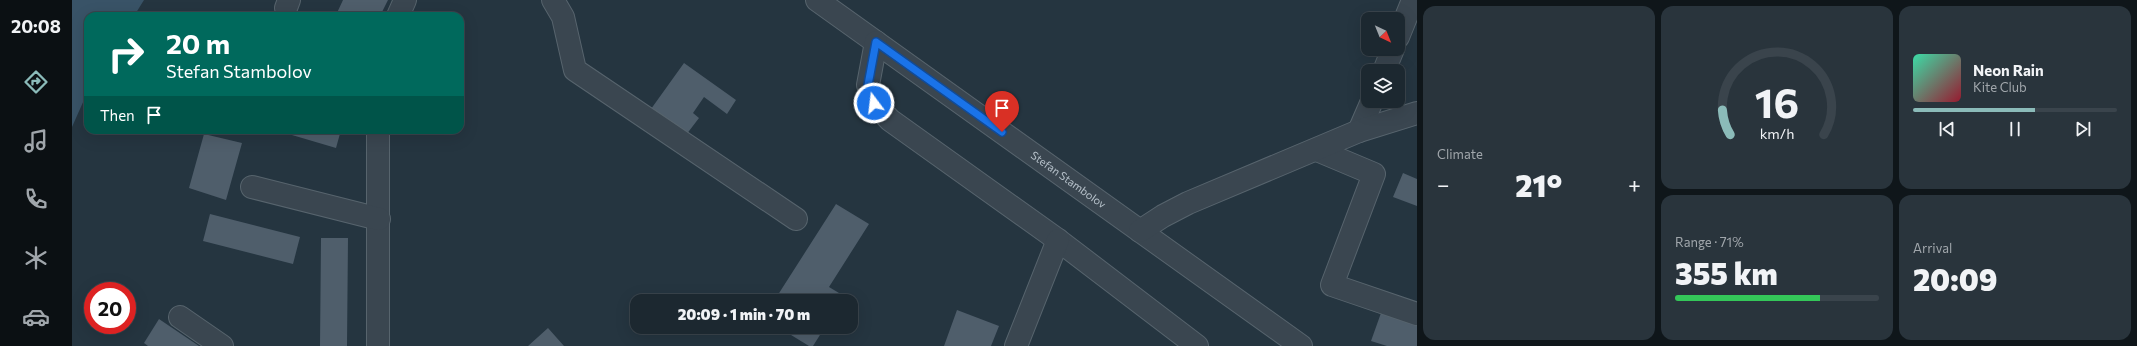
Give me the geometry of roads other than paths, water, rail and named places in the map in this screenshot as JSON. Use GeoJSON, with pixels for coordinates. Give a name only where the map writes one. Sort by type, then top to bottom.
{"type":"FeatureCollection","features":[{"type":"Feature","properties":{"kind":"street"},"geometry":{"type":"LineString","coordinates":[[400,12],[404,0]]}},
{"type":"Feature","properties":{"kind":"street"},"geometry":{"type":"LineString","coordinates":[[553,0],[563,17],[575,70],[796,220]]}},
{"type":"Feature","properties":{"kind":"street","name":"Stefan Stambolov"},"geometry":{"type":"LineString","coordinates":[[817,0],[1301,346]]}},
{"type":"Feature","properties":{"kind":"street"},"geometry":{"type":"LineString","coordinates":[[1405,21],[1414,0]]}},
{"type":"Feature","properties":{"kind":"street"},"geometry":{"type":"LineString","coordinates":[[876,42],[868,85],[874,103],[890,120],[1058,240],[1197,346]]}},
{"type":"Feature","properties":{"kind":"street"},"geometry":{"type":"LineString","coordinates":[[1359,131],[1369,108]]}},
{"type":"Feature","properties":{"kind":"street"},"geometry":{"type":"LineString","coordinates":[[1140,231],[1163,216],[1188,203],[1317,150],[1359,131],[1417,113]]}},
{"type":"Feature","properties":{"kind":"street"},"geometry":{"type":"LineString","coordinates":[[378,134],[378,346]]}},
{"type":"Feature","properties":{"kind":"street"},"geometry":{"type":"LineString","coordinates":[[1317,150],[1374,174],[1332,285],[1417,314]]}},
{"type":"Feature","properties":{"kind":"street"},"geometry":{"type":"LineString","coordinates":[[252,187],[379,219]]}},
{"type":"Feature","properties":{"kind":"street"},"geometry":{"type":"LineString","coordinates":[[1016,346],[1058,240]]}},
{"type":"Feature","properties":{"kind":"street"},"geometry":{"type":"LineString","coordinates":[[180,317],[222,346]]}},
{"type":"Feature","properties":{"kind":"water"},"geometry":{"type":"Polygon","coordinates":[[[72,0],[144,0],[136,12],[84,12],[84,100],[72,127],[72,0]]]}}]}
